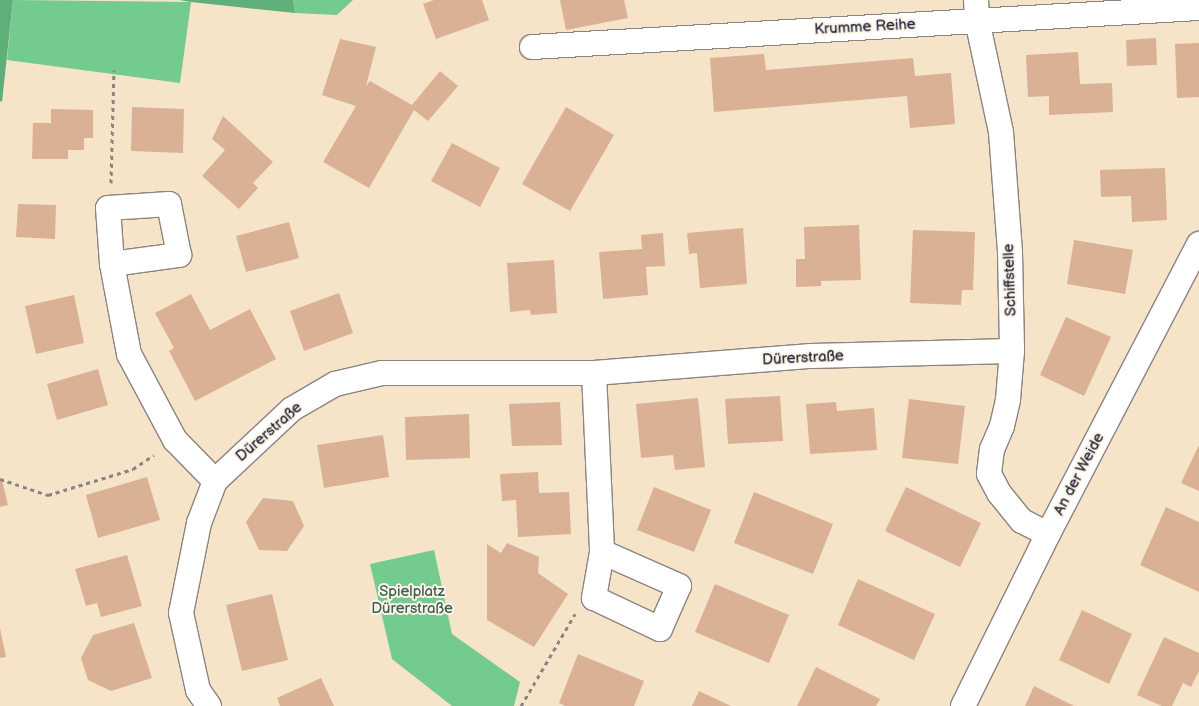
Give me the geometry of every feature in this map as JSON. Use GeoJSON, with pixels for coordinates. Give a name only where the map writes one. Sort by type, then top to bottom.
{"type":"FeatureCollection","features":[{"type":"Feature","properties":{"kind":"street","name":"Krumme Reihe"},"geometry":{"type":"LineString","coordinates":[[532,47],[976,10],[1199,8]]}},
{"type":"Feature","properties":{"kind":"street","name":"Schiffstelle"},"geometry":{"type":"LineString","coordinates":[[976,10],[1001,132],[1010,253],[1012,351],[1008,400],[1002,426],[992,449],[990,474],[999,493],[1022,521],[1048,534]]}},
{"type":"Feature","properties":{"kind":"street"},"geometry":{"type":"LineString","coordinates":[[112,264],[178,255],[169,204],[108,208],[112,264],[130,354],[175,440],[215,481]]}},
{"type":"Feature","properties":{"kind":"street","name":"An der Weide"},"geometry":{"type":"LineString","coordinates":[[963,706],[1048,534],[1199,244]]}},
{"type":"Feature","properties":{"kind":"street","name":"Dürerstraße"},"geometry":{"type":"LineString","coordinates":[[209,706],[198,690],[181,613],[199,523],[215,481],[292,409],[335,384],[382,373],[594,373],[811,356],[1012,351]]}},
{"type":"Feature","properties":{"kind":"street"},"geometry":{"type":"LineString","coordinates":[[594,373],[602,552],[594,598],[660,629],[679,586],[602,552]]}},
{"type":"Feature","properties":{"kind":"path"},"geometry":{"type":"LineString","coordinates":[[108,208],[111,186],[114,70]]}},
{"type":"Feature","properties":{"kind":"path"},"geometry":{"type":"LineString","coordinates":[[0,479],[48,496],[133,469],[175,440]]}},
{"type":"Feature","properties":{"kind":"path"},"geometry":{"type":"LineString","coordinates":[[521,706],[573,616],[594,598]]}},
{"type":"Feature","properties":{"kind":"green space"},"geometry":{"type":"Polygon","coordinates":[[[0,0],[13,0],[2,102],[0,101],[0,0]]]}},
{"type":"Feature","properties":{"kind":"green space"},"geometry":{"type":"Polygon","coordinates":[[[13,0],[191,2],[180,83],[7,60],[13,0]]]}},
{"type":"Feature","properties":{"kind":"green space"},"geometry":{"type":"Polygon","coordinates":[[[179,0],[293,0],[295,13],[191,2],[179,0]]]}},
{"type":"Feature","properties":{"kind":"green space"},"geometry":{"type":"Polygon","coordinates":[[[293,0],[353,0],[337,15],[295,13],[293,0]]]}},
{"type":"Feature","properties":{"kind":"green space","name":"Spielplatz Dürerstraße"},"geometry":{"type":"Polygon","coordinates":[[[434,550],[452,634],[520,682],[514,706],[452,706],[392,659],[370,564],[434,550]]]}},
{"type":"Feature","properties":{"kind":"building"},"geometry":{"type":"Polygon","coordinates":[[[434,0],[482,0],[489,20],[436,39],[423,4],[434,0]]]}},
{"type":"Feature","properties":{"kind":"building"},"geometry":{"type":"Polygon","coordinates":[[[560,0],[624,0],[628,18],[566,30],[560,0]]]}},
{"type":"Feature","properties":{"kind":"building"},"geometry":{"type":"Polygon","coordinates":[[[1156,38],[1157,65],[1127,66],[1126,40],[1156,38]]]}},
{"type":"Feature","properties":{"kind":"building"},"geometry":{"type":"Polygon","coordinates":[[[340,39],[376,47],[366,86],[370,81],[412,105],[440,71],[458,86],[428,121],[414,110],[369,188],[323,162],[356,106],[322,95],[340,39]]]}},
{"type":"Feature","properties":{"kind":"building"},"geometry":{"type":"Polygon","coordinates":[[[1199,43],[1199,97],[1177,98],[1175,44],[1199,43]]]}},
{"type":"Feature","properties":{"kind":"building"},"geometry":{"type":"Polygon","coordinates":[[[1078,52],[1080,84],[1112,83],[1113,112],[1049,115],[1049,96],[1028,97],[1026,55],[1078,52]]]}},
{"type":"Feature","properties":{"kind":"building"},"geometry":{"type":"Polygon","coordinates":[[[764,54],[766,70],[913,58],[915,76],[951,73],[955,124],[910,128],[907,96],[714,112],[710,58],[764,54]]]}},
{"type":"Feature","properties":{"kind":"building"},"geometry":{"type":"Polygon","coordinates":[[[132,107],[184,109],[183,153],[131,151],[132,107]]]}},
{"type":"Feature","properties":{"kind":"building"},"geometry":{"type":"Polygon","coordinates":[[[566,107],[614,135],[570,211],[522,184],[566,107]]]}},
{"type":"Feature","properties":{"kind":"building"},"geometry":{"type":"Polygon","coordinates":[[[51,109],[93,110],[93,138],[84,138],[84,150],[68,150],[68,159],[32,159],[33,123],[51,123],[51,109]]]}},
{"type":"Feature","properties":{"kind":"building"},"geometry":{"type":"Polygon","coordinates":[[[223,116],[273,162],[253,183],[258,188],[239,209],[202,176],[225,150],[212,139],[223,116]]]}},
{"type":"Feature","properties":{"kind":"building"},"geometry":{"type":"Polygon","coordinates":[[[452,143],[500,168],[480,207],[431,181],[452,143]]]}},
{"type":"Feature","properties":{"kind":"building"},"geometry":{"type":"Polygon","coordinates":[[[1165,168],[1167,220],[1132,222],[1131,196],[1101,197],[1100,170],[1165,168]]]}},
{"type":"Feature","properties":{"kind":"building"},"geometry":{"type":"Polygon","coordinates":[[[18,204],[56,205],[55,239],[16,237],[18,204]]]}},
{"type":"Feature","properties":{"kind":"building"},"geometry":{"type":"Polygon","coordinates":[[[289,222],[299,258],[246,272],[236,236],[289,222]]]}},
{"type":"Feature","properties":{"kind":"building"},"geometry":{"type":"Polygon","coordinates":[[[859,225],[861,280],[821,281],[821,286],[796,287],[796,259],[805,259],[804,227],[859,225]]]}},
{"type":"Feature","properties":{"kind":"building"},"geometry":{"type":"Polygon","coordinates":[[[743,228],[747,284],[700,288],[697,253],[689,254],[687,233],[743,228]]]}},
{"type":"Feature","properties":{"kind":"building"},"geometry":{"type":"Polygon","coordinates":[[[913,230],[975,232],[973,290],[962,290],[961,305],[910,303],[913,230]]]}},
{"type":"Feature","properties":{"kind":"building"},"geometry":{"type":"Polygon","coordinates":[[[663,233],[665,266],[646,267],[648,295],[603,299],[599,252],[642,249],[641,235],[663,233]]]}},
{"type":"Feature","properties":{"kind":"building"},"geometry":{"type":"Polygon","coordinates":[[[1074,240],[1133,250],[1125,294],[1067,284],[1074,240]]]}},
{"type":"Feature","properties":{"kind":"building"},"geometry":{"type":"Polygon","coordinates":[[[554,260],[557,313],[531,315],[530,310],[510,312],[507,263],[554,260]]]}},
{"type":"Feature","properties":{"kind":"building"},"geometry":{"type":"Polygon","coordinates":[[[339,293],[353,333],[304,351],[290,311],[339,293]]]}},
{"type":"Feature","properties":{"kind":"building"},"geometry":{"type":"Polygon","coordinates":[[[191,294],[210,330],[250,309],[276,359],[195,401],[169,351],[174,348],[155,313],[191,294]]]}},
{"type":"Feature","properties":{"kind":"building"},"geometry":{"type":"Polygon","coordinates":[[[74,295],[84,343],[36,354],[25,306],[74,295]]]}},
{"type":"Feature","properties":{"kind":"building"},"geometry":{"type":"Polygon","coordinates":[[[1066,317],[1111,337],[1084,396],[1040,375],[1066,317]]]}},
{"type":"Feature","properties":{"kind":"building"},"geometry":{"type":"Polygon","coordinates":[[[98,369],[108,405],[57,420],[47,384],[98,369]]]}},
{"type":"Feature","properties":{"kind":"building"},"geometry":{"type":"Polygon","coordinates":[[[780,396],[783,441],[728,444],[725,399],[780,396]]]}},
{"type":"Feature","properties":{"kind":"building"},"geometry":{"type":"Polygon","coordinates":[[[698,398],[705,467],[675,470],[673,455],[641,458],[636,404],[698,398]]]}},
{"type":"Feature","properties":{"kind":"building"},"geometry":{"type":"Polygon","coordinates":[[[909,399],[965,406],[958,464],[902,458],[909,399]]]}},
{"type":"Feature","properties":{"kind":"building"},"geometry":{"type":"Polygon","coordinates":[[[560,402],[562,445],[512,446],[509,404],[560,402]]]}},
{"type":"Feature","properties":{"kind":"building"},"geometry":{"type":"Polygon","coordinates":[[[836,402],[837,411],[874,408],[877,450],[810,454],[806,404],[836,402]]]}},
{"type":"Feature","properties":{"kind":"building"},"geometry":{"type":"Polygon","coordinates":[[[469,414],[470,458],[406,460],[405,417],[469,414]]]}},
{"type":"Feature","properties":{"kind":"building"},"geometry":{"type":"Polygon","coordinates":[[[383,435],[389,477],[324,488],[317,445],[383,435]]]}},
{"type":"Feature","properties":{"kind":"building"},"geometry":{"type":"Polygon","coordinates":[[[1199,445],[1199,491],[1181,483],[1199,445]]]}},
{"type":"Feature","properties":{"kind":"building"},"geometry":{"type":"Polygon","coordinates":[[[538,472],[539,493],[569,492],[571,534],[518,537],[516,500],[502,501],[500,474],[538,472]]]}},
{"type":"Feature","properties":{"kind":"building"},"geometry":{"type":"Polygon","coordinates":[[[147,477],[160,520],[98,538],[86,495],[147,477]]]}},
{"type":"Feature","properties":{"kind":"building"},"geometry":{"type":"Polygon","coordinates":[[[0,480],[2,480],[8,505],[0,507],[0,480]]]}},
{"type":"Feature","properties":{"kind":"building"},"geometry":{"type":"Polygon","coordinates":[[[654,487],[711,510],[694,552],[637,530],[654,487]]]}},
{"type":"Feature","properties":{"kind":"building"},"geometry":{"type":"Polygon","coordinates":[[[906,487],[981,523],[960,567],[885,531],[906,487]]]}},
{"type":"Feature","properties":{"kind":"building"},"geometry":{"type":"Polygon","coordinates":[[[754,492],[833,524],[813,574],[734,543],[754,492]]]}},
{"type":"Feature","properties":{"kind":"building"},"geometry":{"type":"Polygon","coordinates":[[[263,498],[293,501],[304,526],[287,551],[259,550],[246,522],[263,498]]]}},
{"type":"Feature","properties":{"kind":"building"},"geometry":{"type":"Polygon","coordinates":[[[1166,507],[1199,522],[1199,592],[1140,565],[1166,507]]]}},
{"type":"Feature","properties":{"kind":"building"},"geometry":{"type":"Polygon","coordinates":[[[507,543],[539,557],[538,573],[568,594],[534,647],[487,620],[487,544],[501,553],[507,543]]]}},
{"type":"Feature","properties":{"kind":"building"},"geometry":{"type":"Polygon","coordinates":[[[127,555],[142,606],[101,617],[97,603],[86,606],[75,569],[127,555]]]}},
{"type":"Feature","properties":{"kind":"building"},"geometry":{"type":"Polygon","coordinates":[[[858,579],[935,614],[914,660],[838,625],[858,579]]]}},
{"type":"Feature","properties":{"kind":"building"},"geometry":{"type":"Polygon","coordinates":[[[715,584],[789,615],[769,663],[695,632],[715,584]]]}},
{"type":"Feature","properties":{"kind":"building"},"geometry":{"type":"Polygon","coordinates":[[[272,594],[288,660],[242,671],[226,605],[272,594]]]}},
{"type":"Feature","properties":{"kind":"building"},"geometry":{"type":"Polygon","coordinates":[[[1082,610],[1132,634],[1109,684],[1059,660],[1082,610]]]}},
{"type":"Feature","properties":{"kind":"building"},"geometry":{"type":"Polygon","coordinates":[[[134,623],[152,678],[111,691],[88,680],[81,658],[93,635],[134,623]]]}},
{"type":"Feature","properties":{"kind":"building"},"geometry":{"type":"Polygon","coordinates":[[[0,628],[6,657],[0,658],[0,628]]]}},
{"type":"Feature","properties":{"kind":"building"},"geometry":{"type":"Polygon","coordinates":[[[1164,637],[1199,653],[1199,671],[1191,687],[1183,683],[1172,706],[1162,706],[1137,695],[1164,637]]]}},
{"type":"Feature","properties":{"kind":"building"},"geometry":{"type":"Polygon","coordinates":[[[578,654],[644,681],[634,706],[565,706],[559,703],[578,654]]]}},
{"type":"Feature","properties":{"kind":"building"},"geometry":{"type":"Polygon","coordinates":[[[816,667],[880,699],[876,706],[797,706],[816,667]]]}},
{"type":"Feature","properties":{"kind":"building"},"geometry":{"type":"Polygon","coordinates":[[[321,678],[334,706],[280,706],[277,698],[321,678]]]}},
{"type":"Feature","properties":{"kind":"building"},"geometry":{"type":"Polygon","coordinates":[[[1034,686],[1074,706],[1025,706],[1034,686]]]}},
{"type":"Feature","properties":{"kind":"building"},"geometry":{"type":"Polygon","coordinates":[[[699,691],[731,706],[692,706],[699,691]]]}}]}
